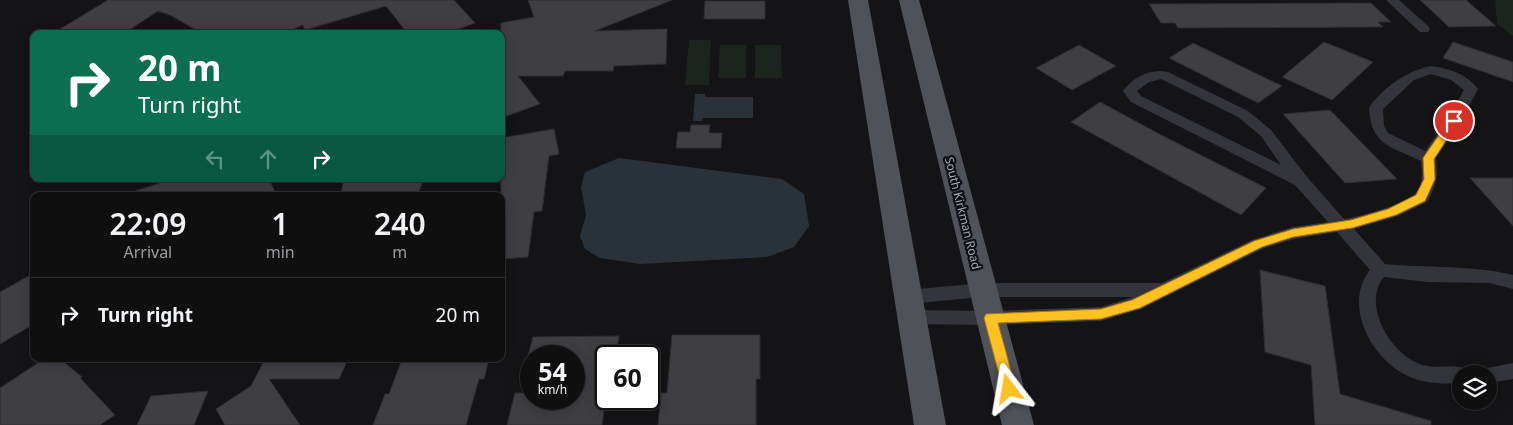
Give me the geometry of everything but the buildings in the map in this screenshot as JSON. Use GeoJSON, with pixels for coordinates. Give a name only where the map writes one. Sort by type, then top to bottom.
{"type":"FeatureCollection","features":[{"type":"Feature","properties":{"kind":"main road"},"geometry":{"type":"LineString","coordinates":[[858,0],[930,425]]}},
{"type":"Feature","properties":{"kind":"main road","name":"South Kirkman Road"},"geometry":{"type":"LineString","coordinates":[[909,0],[1018,425]]}},
{"type":"Feature","properties":{"kind":"street"},"geometry":{"type":"LineString","coordinates":[[1392,0],[1424,29]]}},
{"type":"Feature","properties":{"kind":"street"},"geometry":{"type":"LineString","coordinates":[[910,307],[987,304],[1101,314],[1135,304],[1258,244],[1293,233],[1340,226],[1392,212],[1421,198],[1430,179],[1428,158],[1454,121],[1471,89],[1455,75],[1432,68],[1409,76],[1376,108],[1377,126],[1384,136],[1428,158]]}},
{"type":"Feature","properties":{"kind":"street"},"geometry":{"type":"LineString","coordinates":[[1301,181],[1136,99],[1130,91],[1137,83],[1148,76],[1163,75],[1243,114],[1266,134],[1301,181],[1380,270],[1428,275],[1489,276],[1513,282]]}},
{"type":"Feature","properties":{"kind":"street"},"geometry":{"type":"LineString","coordinates":[[1380,270],[1370,284],[1367,299],[1372,325],[1386,348],[1399,362],[1416,371],[1435,375],[1452,375]]}},
{"type":"Feature","properties":{"kind":"street"},"geometry":{"type":"LineString","coordinates":[[910,307],[987,304],[1165,290]]}},
{"type":"Feature","properties":{"kind":"street"},"geometry":{"type":"LineString","coordinates":[[1497,374],[1513,371]]}},
{"type":"Feature","properties":{"kind":"shaded area"},"geometry":{"type":"Polygon","coordinates":[[[1495,0],[1513,0],[1513,36],[1497,24],[1495,0]]]}},
{"type":"Feature","properties":{"kind":"shaded area"},"geometry":{"type":"Polygon","coordinates":[[[689,40],[711,40],[709,85],[685,85],[689,40]]]}},
{"type":"Feature","properties":{"kind":"shaded area"},"geometry":{"type":"Polygon","coordinates":[[[720,45],[746,45],[746,78],[718,78],[720,45]]]}},
{"type":"Feature","properties":{"kind":"shaded area"},"geometry":{"type":"Polygon","coordinates":[[[755,45],[781,45],[782,78],[755,78],[755,45]]]}},
{"type":"Feature","properties":{"kind":"shaded area"},"geometry":{"type":"Polygon","coordinates":[[[695,94],[705,94],[705,97],[753,97],[753,118],[703,118],[702,121],[693,121],[695,94]]]}},
{"type":"Feature","properties":{"kind":"shaded area"},"geometry":{"type":"Polygon","coordinates":[[[619,158],[782,179],[804,194],[809,226],[794,247],[767,257],[640,264],[600,258],[585,249],[580,236],[586,215],[581,187],[585,172],[619,158]]]}},
{"type":"Feature","properties":{"kind":"route"},"geometry":{"type":"LineString","coordinates":[[1009,389],[991,318],[1101,314],[1135,304],[1258,244],[1293,233],[1352,224],[1392,212],[1421,198],[1430,179],[1428,158],[1454,121]]}}]}
